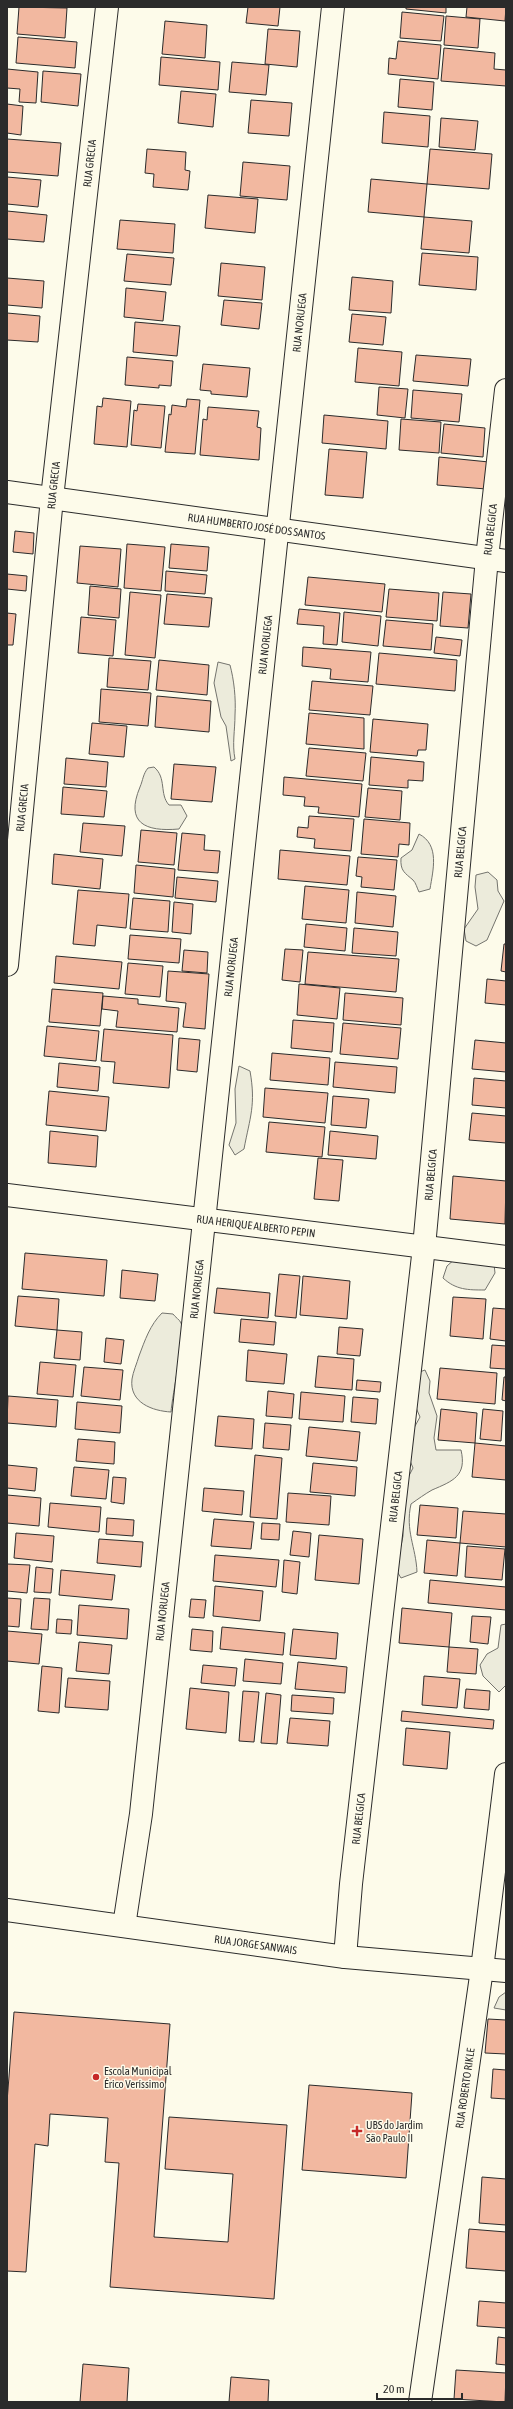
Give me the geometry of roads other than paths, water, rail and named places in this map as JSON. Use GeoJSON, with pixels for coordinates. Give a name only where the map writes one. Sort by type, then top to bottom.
{"type":"FeatureCollection","features":[{"type":"Feature","properties":{"kind":"street","name":"RUA GRECIA"},"geometry":{"type":"LineString","coordinates":[[7,965],[52,498],[107,7]]}},
{"type":"Feature","properties":{"kind":"street","name":"RUA NORUEGA"},"geometry":{"type":"LineString","coordinates":[[124,1926],[141,1814],[206,1219],[276,528],[333,7]]}},
{"type":"Feature","properties":{"kind":"street","name":"RUA BELGICA"},"geometry":{"type":"LineString","coordinates":[[346,1957],[351,1884],[424,1247],[497,559],[506,390]]}},
{"type":"Feature","properties":{"kind":"street","name":"RUA HUMBERTO JOSÉ DOS SANTOS"},"geometry":{"type":"LineString","coordinates":[[7,492],[497,559]]}},
{"type":"Feature","properties":{"kind":"street","name":"RUA HERIQUE ALBERTO PEPIN"},"geometry":{"type":"LineString","coordinates":[[7,1195],[506,1256]]}},
{"type":"Feature","properties":{"kind":"street","name":"RUA ROBERTO RIKLE"},"geometry":{"type":"LineString","coordinates":[[420,2402],[482,1969],[506,1774]]}},
{"type":"Feature","properties":{"kind":"street","name":"RUA JORGE SANWAIS"},"geometry":{"type":"LineString","coordinates":[[7,1910],[346,1957],[506,1971]]}},
{"type":"Feature","properties":{"kind":"place","name":"Escola Municipal Érico Veríssimo"},"geometry":{"type":"Point","coordinates":[96,2077]}},
{"type":"Feature","properties":{"kind":"place","name":"UBS do Jardim São Paulo II"},"geometry":{"type":"Point","coordinates":[357,2131]}}]}
